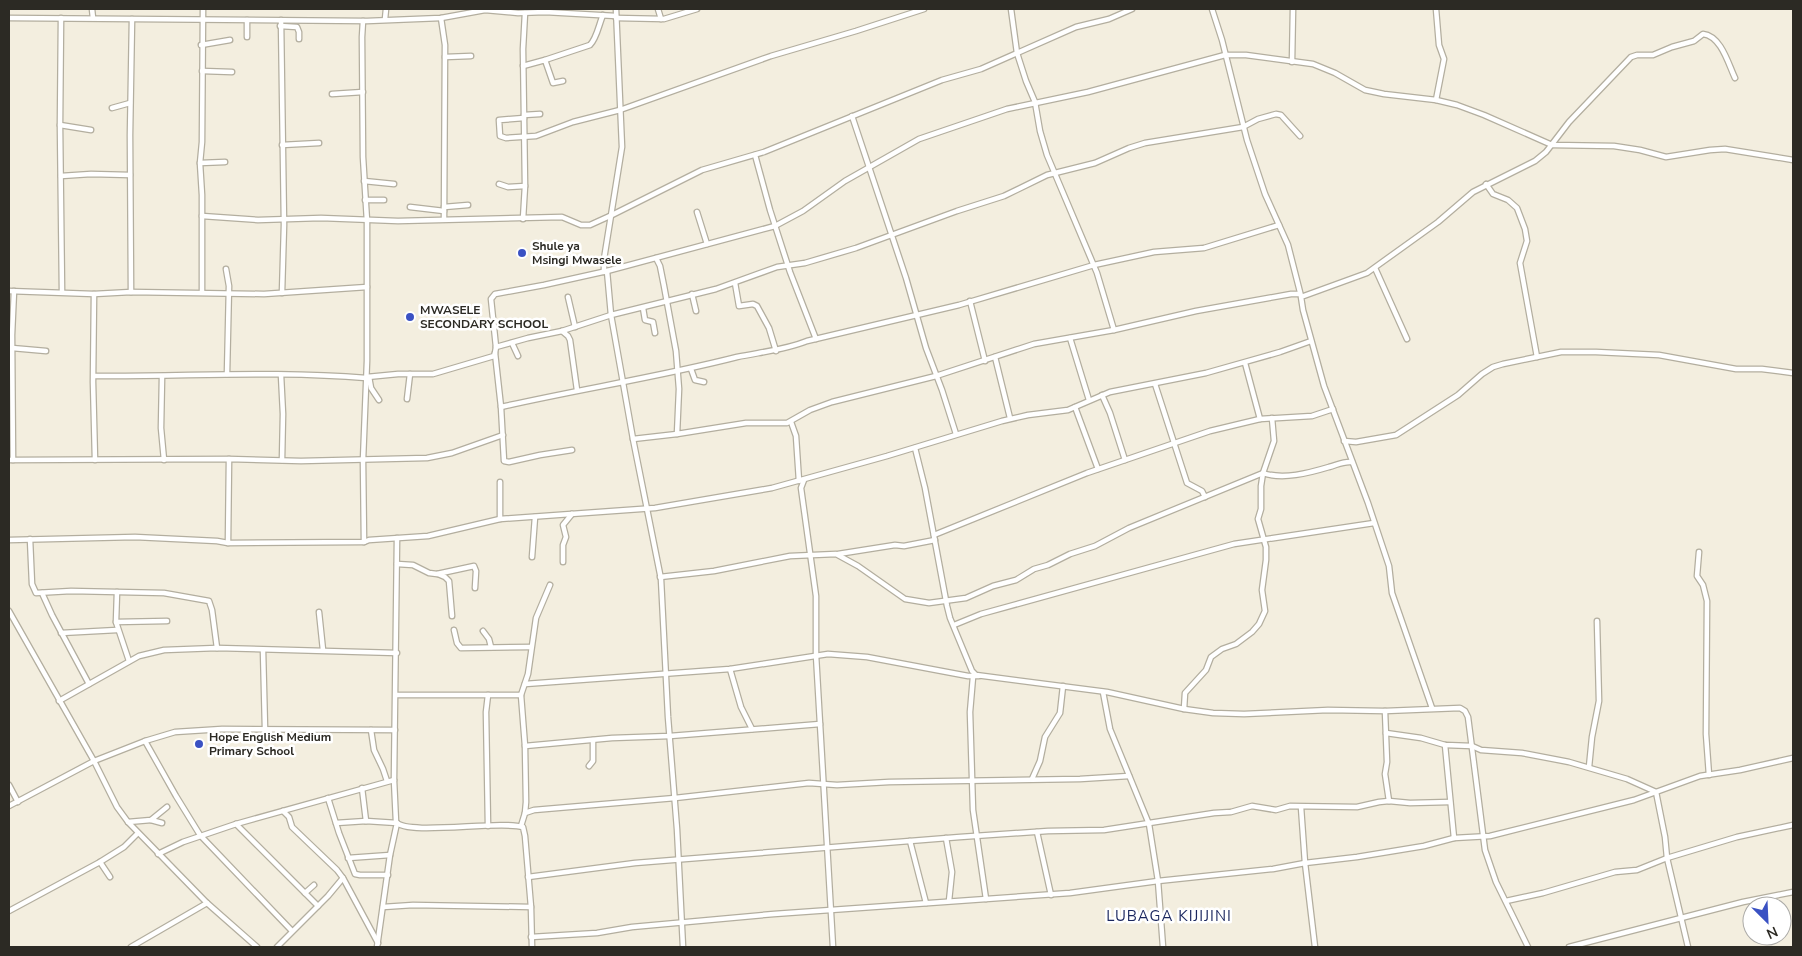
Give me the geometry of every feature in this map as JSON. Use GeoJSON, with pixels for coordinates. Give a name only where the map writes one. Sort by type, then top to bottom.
{"type":"FeatureCollection","features":[{"type":"Feature","properties":{"kind":"street"},"geometry":{"type":"LineString","coordinates":[[92,9],[93,18]]}},
{"type":"Feature","properties":{"kind":"street"},"geometry":{"type":"LineString","coordinates":[[202,9],[202,142],[200,163],[202,292]]}},
{"type":"Feature","properties":{"kind":"street"},"geometry":{"type":"LineString","coordinates":[[385,20],[386,9]]}},
{"type":"Feature","properties":{"kind":"street"},"geometry":{"type":"LineString","coordinates":[[616,9],[622,147],[605,272],[633,439],[660,577],[683,947]]}},
{"type":"Feature","properties":{"kind":"street"},"geometry":{"type":"LineString","coordinates":[[658,9],[661,19]]}},
{"type":"Feature","properties":{"kind":"street"},"geometry":{"type":"LineString","coordinates":[[9,18],[202,19],[280,23],[441,18],[482,10],[661,19],[697,9]]}},
{"type":"Feature","properties":{"kind":"street"},"geometry":{"type":"LineString","coordinates":[[540,114],[500,120],[498,126],[499,133],[502,137],[524,138],[549,132],[580,120],[620,110],[771,56],[924,9]]}},
{"type":"Feature","properties":{"kind":"street"},"geometry":{"type":"LineString","coordinates":[[1011,9],[1017,54],[1035,102],[1042,138],[1053,174],[1094,265],[1114,330]]}},
{"type":"Feature","properties":{"kind":"street"},"geometry":{"type":"LineString","coordinates":[[202,216],[258,220],[321,218],[398,222],[444,219],[562,217],[584,226],[612,215],[702,170],[755,155],[942,80],[981,69],[1076,27],[1109,20],[1132,9]]}},
{"type":"Feature","properties":{"kind":"street"},"geometry":{"type":"LineString","coordinates":[[1212,9],[1243,127],[1265,194],[1291,255],[1301,302],[1324,386],[1363,488],[1389,566],[1392,593],[1432,708]]}},
{"type":"Feature","properties":{"kind":"street"},"geometry":{"type":"LineString","coordinates":[[1292,9],[1292,62]]}},
{"type":"Feature","properties":{"kind":"street"},"geometry":{"type":"LineString","coordinates":[[1436,9],[1440,45],[1444,59],[1436,100]]}},
{"type":"Feature","properties":{"kind":"street"},"geometry":{"type":"LineString","coordinates":[[523,219],[525,186],[523,66],[525,13]]}},
{"type":"Feature","properties":{"kind":"street"},"geometry":{"type":"LineString","coordinates":[[523,66],[590,45],[594,40],[596,30],[603,15]]}},
{"type":"Feature","properties":{"kind":"street"},"geometry":{"type":"LineString","coordinates":[[61,18],[62,292]]}},
{"type":"Feature","properties":{"kind":"street"},"geometry":{"type":"LineString","coordinates":[[131,292],[130,103],[132,18]]}},
{"type":"Feature","properties":{"kind":"street"},"geometry":{"type":"LineString","coordinates":[[441,18],[445,57],[444,219]]}},
{"type":"Feature","properties":{"kind":"street"},"geometry":{"type":"LineString","coordinates":[[247,20],[247,36]]}},
{"type":"Feature","properties":{"kind":"street"},"geometry":{"type":"LineString","coordinates":[[363,21],[364,181],[367,220],[367,377],[363,460],[364,542]]}},
{"type":"Feature","properties":{"kind":"street"},"geometry":{"type":"LineString","coordinates":[[280,23],[298,27],[299,39]]}},
{"type":"Feature","properties":{"kind":"street"},"geometry":{"type":"LineString","coordinates":[[280,23],[284,219],[282,293]]}},
{"type":"Feature","properties":{"kind":"street"},"geometry":{"type":"LineString","coordinates":[[633,439],[746,423],[785,424],[810,410],[832,402],[936,376],[1034,344],[1114,330],[1196,311],[1291,294],[1301,295],[1359,277],[1392,257],[1410,241],[1438,222],[1467,196],[1486,184],[1520,170],[1535,161],[1552,145],[1569,122],[1631,57],[1637,55],[1648,56],[1694,41],[1703,34],[1709,35],[1714,38],[1724,54],[1735,78]]}},
{"type":"Feature","properties":{"kind":"street"},"geometry":{"type":"LineString","coordinates":[[202,45],[230,40]]}},
{"type":"Feature","properties":{"kind":"street"},"geometry":{"type":"LineString","coordinates":[[572,450],[540,454],[505,462],[502,455],[501,406],[491,309],[493,295],[605,272],[775,226],[803,212],[833,189],[919,139],[1007,109],[1088,92],[1225,56],[1246,55],[1313,64],[1365,90],[1436,100],[1484,115],[1552,145],[1614,146],[1640,150],[1666,158],[1710,150],[1725,150],[1793,160]]}},
{"type":"Feature","properties":{"kind":"street"},"geometry":{"type":"LineString","coordinates":[[445,57],[471,56]]}},
{"type":"Feature","properties":{"kind":"street"},"geometry":{"type":"LineString","coordinates":[[545,60],[553,83],[563,81]]}},
{"type":"Feature","properties":{"kind":"street"},"geometry":{"type":"LineString","coordinates":[[202,71],[232,72]]}},
{"type":"Feature","properties":{"kind":"street"},"geometry":{"type":"LineString","coordinates":[[332,94],[363,92]]}},
{"type":"Feature","properties":{"kind":"street"},"geometry":{"type":"LineString","coordinates":[[112,108],[130,103]]}},
{"type":"Feature","properties":{"kind":"street"},"geometry":{"type":"LineString","coordinates":[[496,347],[535,336],[562,331],[611,315],[735,283],[762,272],[788,265],[805,263],[893,236],[950,213],[1004,196],[1033,181],[1145,144],[1243,127],[1258,119],[1279,114],[1300,136]]}},
{"type":"Feature","properties":{"kind":"street"},"geometry":{"type":"LineString","coordinates":[[852,116],[862,141],[906,278],[916,316],[956,434]]}},
{"type":"Feature","properties":{"kind":"street"},"geometry":{"type":"LineString","coordinates":[[60,125],[91,130]]}},
{"type":"Feature","properties":{"kind":"street"},"geometry":{"type":"LineString","coordinates":[[282,144],[319,143]]}},
{"type":"Feature","properties":{"kind":"street"},"geometry":{"type":"LineString","coordinates":[[755,155],[775,226],[808,322],[816,339]]}},
{"type":"Feature","properties":{"kind":"street"},"geometry":{"type":"LineString","coordinates":[[200,163],[225,162]]}},
{"type":"Feature","properties":{"kind":"street"},"geometry":{"type":"LineString","coordinates":[[61,176],[91,174],[130,175]]}},
{"type":"Feature","properties":{"kind":"street"},"geometry":{"type":"LineString","coordinates":[[364,181],[394,184]]}},
{"type":"Feature","properties":{"kind":"street"},"geometry":{"type":"LineString","coordinates":[[499,184],[508,187],[525,186]]}},
{"type":"Feature","properties":{"kind":"street"},"geometry":{"type":"LineString","coordinates":[[1486,184],[1493,194],[1508,200],[1517,208],[1525,229],[1527,241],[1520,263],[1537,357]]}},
{"type":"Feature","properties":{"kind":"street"},"geometry":{"type":"LineString","coordinates":[[365,200],[384,200]]}},
{"type":"Feature","properties":{"kind":"street"},"geometry":{"type":"LineString","coordinates":[[410,207],[444,209],[468,205]]}},
{"type":"Feature","properties":{"kind":"street"},"geometry":{"type":"LineString","coordinates":[[697,212],[706,244]]}},
{"type":"Feature","properties":{"kind":"street"},"geometry":{"type":"LineString","coordinates":[[501,406],[776,351],[816,339],[916,316],[1094,265],[1154,252],[1204,248],[1279,225]]}},
{"type":"Feature","properties":{"kind":"street"},"geometry":{"type":"LineString","coordinates":[[656,258],[660,266],[674,334],[679,400],[677,434]]}},
{"type":"Feature","properties":{"kind":"street"},"geometry":{"type":"LineString","coordinates":[[1376,268],[1407,339]]}},
{"type":"Feature","properties":{"kind":"street"},"geometry":{"type":"LineString","coordinates":[[226,269],[228,293],[227,374]]}},
{"type":"Feature","properties":{"kind":"street"},"geometry":{"type":"LineString","coordinates":[[735,283],[739,306],[754,304],[757,306],[769,328],[776,351]]}},
{"type":"Feature","properties":{"kind":"street"},"geometry":{"type":"LineString","coordinates":[[367,287],[282,293],[131,292],[94,294],[11,291],[11,460],[363,460],[452,454],[502,435]]}},
{"type":"Feature","properties":{"kind":"street"},"geometry":{"type":"LineString","coordinates":[[94,294],[95,460]]}},
{"type":"Feature","properties":{"kind":"street"},"geometry":{"type":"LineString","coordinates":[[692,294],[696,311]]}},
{"type":"Feature","properties":{"kind":"street"},"geometry":{"type":"LineString","coordinates":[[568,297],[575,327]]}},
{"type":"Feature","properties":{"kind":"street"},"geometry":{"type":"LineString","coordinates":[[970,301],[985,360]]}},
{"type":"Feature","properties":{"kind":"street"},"geometry":{"type":"LineString","coordinates":[[643,308],[645,320],[652,321],[655,333]]}},
{"type":"Feature","properties":{"kind":"street"},"geometry":{"type":"LineString","coordinates":[[562,331],[570,340],[577,390]]}},
{"type":"Feature","properties":{"kind":"street"},"geometry":{"type":"LineString","coordinates":[[1070,338],[1089,400]]}},
{"type":"Feature","properties":{"kind":"street"},"geometry":{"type":"LineString","coordinates":[[9,540],[134,536],[228,543],[364,542],[369,540],[428,536],[500,519],[535,518],[646,508],[729,496],[799,481],[915,448],[1010,418],[1062,412],[1102,395],[1128,388],[1206,374],[1311,341]]}},
{"type":"Feature","properties":{"kind":"street"},"geometry":{"type":"LineString","coordinates":[[512,343],[518,356]]}},
{"type":"Feature","properties":{"kind":"street"},"geometry":{"type":"LineString","coordinates":[[12,348],[46,350]]}},
{"type":"Feature","properties":{"kind":"street"},"geometry":{"type":"LineString","coordinates":[[1344,441],[1356,442],[1390,437],[1400,433],[1463,392],[1488,370],[1503,364],[1562,352],[1659,355],[1736,369],[1762,369],[1793,373]]}},
{"type":"Feature","properties":{"kind":"street"},"geometry":{"type":"LineString","coordinates":[[94,376],[162,377],[227,374],[367,377],[438,373],[494,356],[495,353]]}},
{"type":"Feature","properties":{"kind":"street"},"geometry":{"type":"LineString","coordinates":[[995,357],[1010,418]]}},
{"type":"Feature","properties":{"kind":"street"},"geometry":{"type":"LineString","coordinates":[[1245,363],[1260,419]]}},
{"type":"Feature","properties":{"kind":"street"},"geometry":{"type":"LineString","coordinates":[[691,369],[695,380],[704,382]]}},
{"type":"Feature","properties":{"kind":"street"},"geometry":{"type":"LineString","coordinates":[[407,399],[410,374]]}},
{"type":"Feature","properties":{"kind":"street"},"geometry":{"type":"LineString","coordinates":[[281,375],[283,414],[282,460]]}},
{"type":"Feature","properties":{"kind":"street"},"geometry":{"type":"LineString","coordinates":[[162,377],[161,428],[164,460]]}},
{"type":"Feature","properties":{"kind":"street"},"geometry":{"type":"LineString","coordinates":[[367,377],[371,388],[379,400]]}},
{"type":"Feature","properties":{"kind":"street"},"geometry":{"type":"LineString","coordinates":[[1155,384],[1187,483],[1202,491],[1205,497]]}},
{"type":"Feature","properties":{"kind":"street"},"geometry":{"type":"LineString","coordinates":[[1102,395],[1110,413],[1125,460]]}},
{"type":"Feature","properties":{"kind":"street"},"geometry":{"type":"LineString","coordinates":[[1075,407],[1098,469]]}},
{"type":"Feature","properties":{"kind":"street"},"geometry":{"type":"LineString","coordinates":[[660,577],[691,574],[790,556],[836,554],[895,545],[904,546],[935,537],[1098,469],[1219,428],[1260,419],[1316,415],[1333,409]]}},
{"type":"Feature","properties":{"kind":"street"},"geometry":{"type":"LineString","coordinates":[[1184,709],[1185,693],[1208,668],[1211,657],[1222,649],[1236,644],[1252,632],[1259,624],[1265,606],[1262,590],[1266,560],[1265,539],[1258,519],[1261,509],[1263,473],[1274,441],[1272,418]]}},
{"type":"Feature","properties":{"kind":"street"},"geometry":{"type":"LineString","coordinates":[[791,422],[796,436],[799,481],[816,596],[816,655],[833,947]]}},
{"type":"Feature","properties":{"kind":"street"},"geometry":{"type":"LineString","coordinates":[[915,448],[935,537],[946,600],[972,671],[980,676]]}},
{"type":"Feature","properties":{"kind":"street"},"geometry":{"type":"LineString","coordinates":[[228,543],[229,459]]}},
{"type":"Feature","properties":{"kind":"street"},"geometry":{"type":"LineString","coordinates":[[836,554],[858,566],[903,599],[928,602],[966,598],[993,586],[1016,580],[1034,569],[1095,546],[1129,528],[1263,473],[1277,475],[1301,474],[1325,469],[1344,462],[1352,462]]}},
{"type":"Feature","properties":{"kind":"street"},"geometry":{"type":"LineString","coordinates":[[799,481],[801,488]]}},
{"type":"Feature","properties":{"kind":"street"},"geometry":{"type":"LineString","coordinates":[[500,482],[500,519]]}},
{"type":"Feature","properties":{"kind":"street"},"geometry":{"type":"LineString","coordinates":[[563,562],[563,545],[566,537],[563,525],[572,514]]}},
{"type":"Feature","properties":{"kind":"street"},"geometry":{"type":"LineString","coordinates":[[532,557],[535,518]]}},
{"type":"Feature","properties":{"kind":"street"},"geometry":{"type":"LineString","coordinates":[[954,625],[981,614],[1234,544],[1374,523]]}},
{"type":"Feature","properties":{"kind":"street"},"geometry":{"type":"LineString","coordinates":[[377,945],[390,855],[397,823],[394,810],[394,730],[397,653],[397,538]]}},
{"type":"Feature","properties":{"kind":"street"},"geometry":{"type":"LineString","coordinates":[[30,539],[32,584],[36,592],[164,593],[209,601],[217,648]]}},
{"type":"Feature","properties":{"kind":"street"},"geometry":{"type":"LineString","coordinates":[[1699,552],[1697,576],[1703,585],[1707,601],[1706,734],[1709,774]]}},
{"type":"Feature","properties":{"kind":"street"},"geometry":{"type":"LineString","coordinates":[[397,564],[413,565],[429,573],[445,577],[449,581],[452,616]]}},
{"type":"Feature","properties":{"kind":"street"},"geometry":{"type":"LineString","coordinates":[[438,574],[474,566],[476,570],[475,588]]}},
{"type":"Feature","properties":{"kind":"street"},"geometry":{"type":"LineString","coordinates":[[521,826],[525,813],[525,746],[521,695],[525,684],[536,618],[550,585]]}},
{"type":"Feature","properties":{"kind":"street"},"geometry":{"type":"LineString","coordinates":[[117,592],[117,630],[129,661]]}},
{"type":"Feature","properties":{"kind":"street"},"geometry":{"type":"LineString","coordinates":[[42,593],[89,684]]}},
{"type":"Feature","properties":{"kind":"street"},"geometry":{"type":"LineString","coordinates":[[9,611],[94,761],[114,802],[128,822],[207,903],[257,947]]}},
{"type":"Feature","properties":{"kind":"street"},"geometry":{"type":"LineString","coordinates":[[319,612],[323,650]]}},
{"type":"Feature","properties":{"kind":"street"},"geometry":{"type":"LineString","coordinates":[[116,622],[168,621]]}},
{"type":"Feature","properties":{"kind":"street"},"geometry":{"type":"LineString","coordinates":[[1589,767],[1592,737],[1599,701],[1597,621]]}},
{"type":"Feature","properties":{"kind":"street"},"geometry":{"type":"LineString","coordinates":[[61,633],[117,630]]}},
{"type":"Feature","properties":{"kind":"street"},"geometry":{"type":"LineString","coordinates":[[454,630],[457,644],[460,647],[531,647]]}},
{"type":"Feature","properties":{"kind":"street"},"geometry":{"type":"LineString","coordinates":[[483,631],[489,639],[491,647]]}},
{"type":"Feature","properties":{"kind":"street"},"geometry":{"type":"LineString","coordinates":[[59,700],[139,656],[164,650],[217,648],[397,653]]}},
{"type":"Feature","properties":{"kind":"street"},"geometry":{"type":"LineString","coordinates":[[263,650],[265,729]]}},
{"type":"Feature","properties":{"kind":"street"},"geometry":{"type":"LineString","coordinates":[[525,684],[730,669],[816,655],[867,657],[973,676],[1103,692],[1184,709],[1223,714],[1460,708],[1465,711],[1468,717],[1482,836],[1492,872],[1528,947]]}},
{"type":"Feature","properties":{"kind":"street"},"geometry":{"type":"LineString","coordinates":[[730,669],[741,707],[752,730]]}},
{"type":"Feature","properties":{"kind":"street"},"geometry":{"type":"LineString","coordinates":[[973,676],[970,712],[973,810],[986,899]]}},
{"type":"Feature","properties":{"kind":"street"},"geometry":{"type":"LineString","coordinates":[[1032,779],[1040,761],[1045,737],[1060,713],[1063,686]]}},
{"type":"Feature","properties":{"kind":"street"},"geometry":{"type":"LineString","coordinates":[[1103,692],[1110,729],[1149,824],[1158,881],[1163,947]]}},
{"type":"Feature","properties":{"kind":"street"},"geometry":{"type":"LineString","coordinates":[[396,694],[475,693],[521,695]]}},
{"type":"Feature","properties":{"kind":"street"},"geometry":{"type":"LineString","coordinates":[[488,695],[486,718],[488,826]]}},
{"type":"Feature","properties":{"kind":"street"},"geometry":{"type":"LineString","coordinates":[[1385,711],[1387,762],[1385,771],[1389,801]]}},
{"type":"Feature","properties":{"kind":"street"},"geometry":{"type":"LineString","coordinates":[[525,746],[820,724]]}},
{"type":"Feature","properties":{"kind":"street"},"geometry":{"type":"LineString","coordinates":[[9,806],[94,761],[145,741],[175,732],[222,729],[394,730]]}},
{"type":"Feature","properties":{"kind":"street"},"geometry":{"type":"LineString","coordinates":[[370,730],[374,750],[387,781]]}},
{"type":"Feature","properties":{"kind":"street"},"geometry":{"type":"LineString","coordinates":[[1386,733],[1421,738],[1445,745],[1472,746],[1481,750],[1522,753],[1589,767],[1601,773],[1627,779],[1656,792]]}},
{"type":"Feature","properties":{"kind":"street"},"geometry":{"type":"LineString","coordinates":[[589,766],[592,761],[593,740]]}},
{"type":"Feature","properties":{"kind":"street"},"geometry":{"type":"LineString","coordinates":[[145,741],[200,835],[292,931]]}},
{"type":"Feature","properties":{"kind":"street"},"geometry":{"type":"LineString","coordinates":[[1445,745],[1454,838]]}},
{"type":"Feature","properties":{"kind":"street"},"geometry":{"type":"LineString","coordinates":[[531,937],[597,933],[632,927],[774,914],[1051,895],[1101,890],[1158,881],[1273,870],[1305,863],[1424,846],[1454,838],[1482,836],[1578,814],[1656,792],[1709,774],[1793,758]]}},
{"type":"Feature","properties":{"kind":"street"},"geometry":{"type":"LineString","coordinates":[[525,813],[534,810],[675,798],[796,784],[823,783],[837,785],[1129,776]]}},
{"type":"Feature","properties":{"kind":"street"},"geometry":{"type":"LineString","coordinates":[[158,854],[200,835],[394,780]]}},
{"type":"Feature","properties":{"kind":"street"},"geometry":{"type":"LineString","coordinates":[[9,785],[18,802]]}},
{"type":"Feature","properties":{"kind":"street"},"geometry":{"type":"LineString","coordinates":[[362,788],[366,821]]}},
{"type":"Feature","properties":{"kind":"street"},"geometry":{"type":"LineString","coordinates":[[1656,792],[1667,858],[1688,947]]}},
{"type":"Feature","properties":{"kind":"street"},"geometry":{"type":"LineString","coordinates":[[328,798],[348,858],[356,875],[388,875]]}},
{"type":"Feature","properties":{"kind":"street"},"geometry":{"type":"LineString","coordinates":[[528,878],[635,863],[946,838],[1104,830],[1231,812],[1252,806],[1276,810],[1290,806],[1357,808],[1389,801],[1410,803],[1450,802]]}},
{"type":"Feature","properties":{"kind":"street"},"geometry":{"type":"LineString","coordinates":[[151,820],[167,807]]}},
{"type":"Feature","properties":{"kind":"street"},"geometry":{"type":"LineString","coordinates":[[1301,807],[1305,863],[1315,947]]}},
{"type":"Feature","properties":{"kind":"street"},"geometry":{"type":"LineString","coordinates":[[283,811],[289,817],[291,826],[343,878],[377,945]]}},
{"type":"Feature","properties":{"kind":"street"},"geometry":{"type":"LineString","coordinates":[[128,822],[151,820],[162,824]]}},
{"type":"Feature","properties":{"kind":"street"},"geometry":{"type":"LineString","coordinates":[[336,822],[397,823],[404,826],[423,828],[521,826]]}},
{"type":"Feature","properties":{"kind":"street"},"geometry":{"type":"LineString","coordinates":[[236,824],[318,906]]}},
{"type":"Feature","properties":{"kind":"street"},"geometry":{"type":"LineString","coordinates":[[1506,901],[1544,893],[1614,872],[1637,870],[1667,858],[1737,837],[1793,825]]}},
{"type":"Feature","properties":{"kind":"street"},"geometry":{"type":"LineString","coordinates":[[521,826],[524,829],[525,836],[531,907],[532,947]]}},
{"type":"Feature","properties":{"kind":"street"},"geometry":{"type":"LineString","coordinates":[[1037,832],[1051,895]]}},
{"type":"Feature","properties":{"kind":"street"},"geometry":{"type":"LineString","coordinates":[[9,910],[100,862],[124,847],[138,834]]}},
{"type":"Feature","properties":{"kind":"street"},"geometry":{"type":"LineString","coordinates":[[946,838],[952,872],[949,901]]}},
{"type":"Feature","properties":{"kind":"street"},"geometry":{"type":"LineString","coordinates":[[910,841],[926,903]]}},
{"type":"Feature","properties":{"kind":"street"},"geometry":{"type":"LineString","coordinates":[[348,858],[390,855]]}},
{"type":"Feature","properties":{"kind":"street"},"geometry":{"type":"LineString","coordinates":[[100,862],[110,877]]}},
{"type":"Feature","properties":{"kind":"street"},"geometry":{"type":"LineString","coordinates":[[277,947],[343,878]]}},
{"type":"Feature","properties":{"kind":"street"},"geometry":{"type":"LineString","coordinates":[[305,893],[314,885]]}},
{"type":"Feature","properties":{"kind":"street"},"geometry":{"type":"LineString","coordinates":[[1569,947],[1742,902],[1793,892]]}},
{"type":"Feature","properties":{"kind":"street"},"geometry":{"type":"LineString","coordinates":[[131,947],[207,903]]}},
{"type":"Feature","properties":{"kind":"street"},"geometry":{"type":"LineString","coordinates":[[383,907],[413,905],[531,907]]}},
{"type":"Feature","properties":{"kind":"place","name":"Shule ya Msingi Mwasele"},"geometry":{"type":"Point","coordinates":[522,253]}},
{"type":"Feature","properties":{"kind":"place","name":"MWASELE SECONDARY SCHOOL"},"geometry":{"type":"Point","coordinates":[410,317]}},
{"type":"Feature","properties":{"kind":"place","name":"Hope English Medium Primary School"},"geometry":{"type":"Point","coordinates":[199,744]}},
{"type":"Feature","properties":{"kind":"district","name":"LUBAGA KIJIJINI"},"geometry":{"type":"Point","coordinates":[1169,916]}}]}
